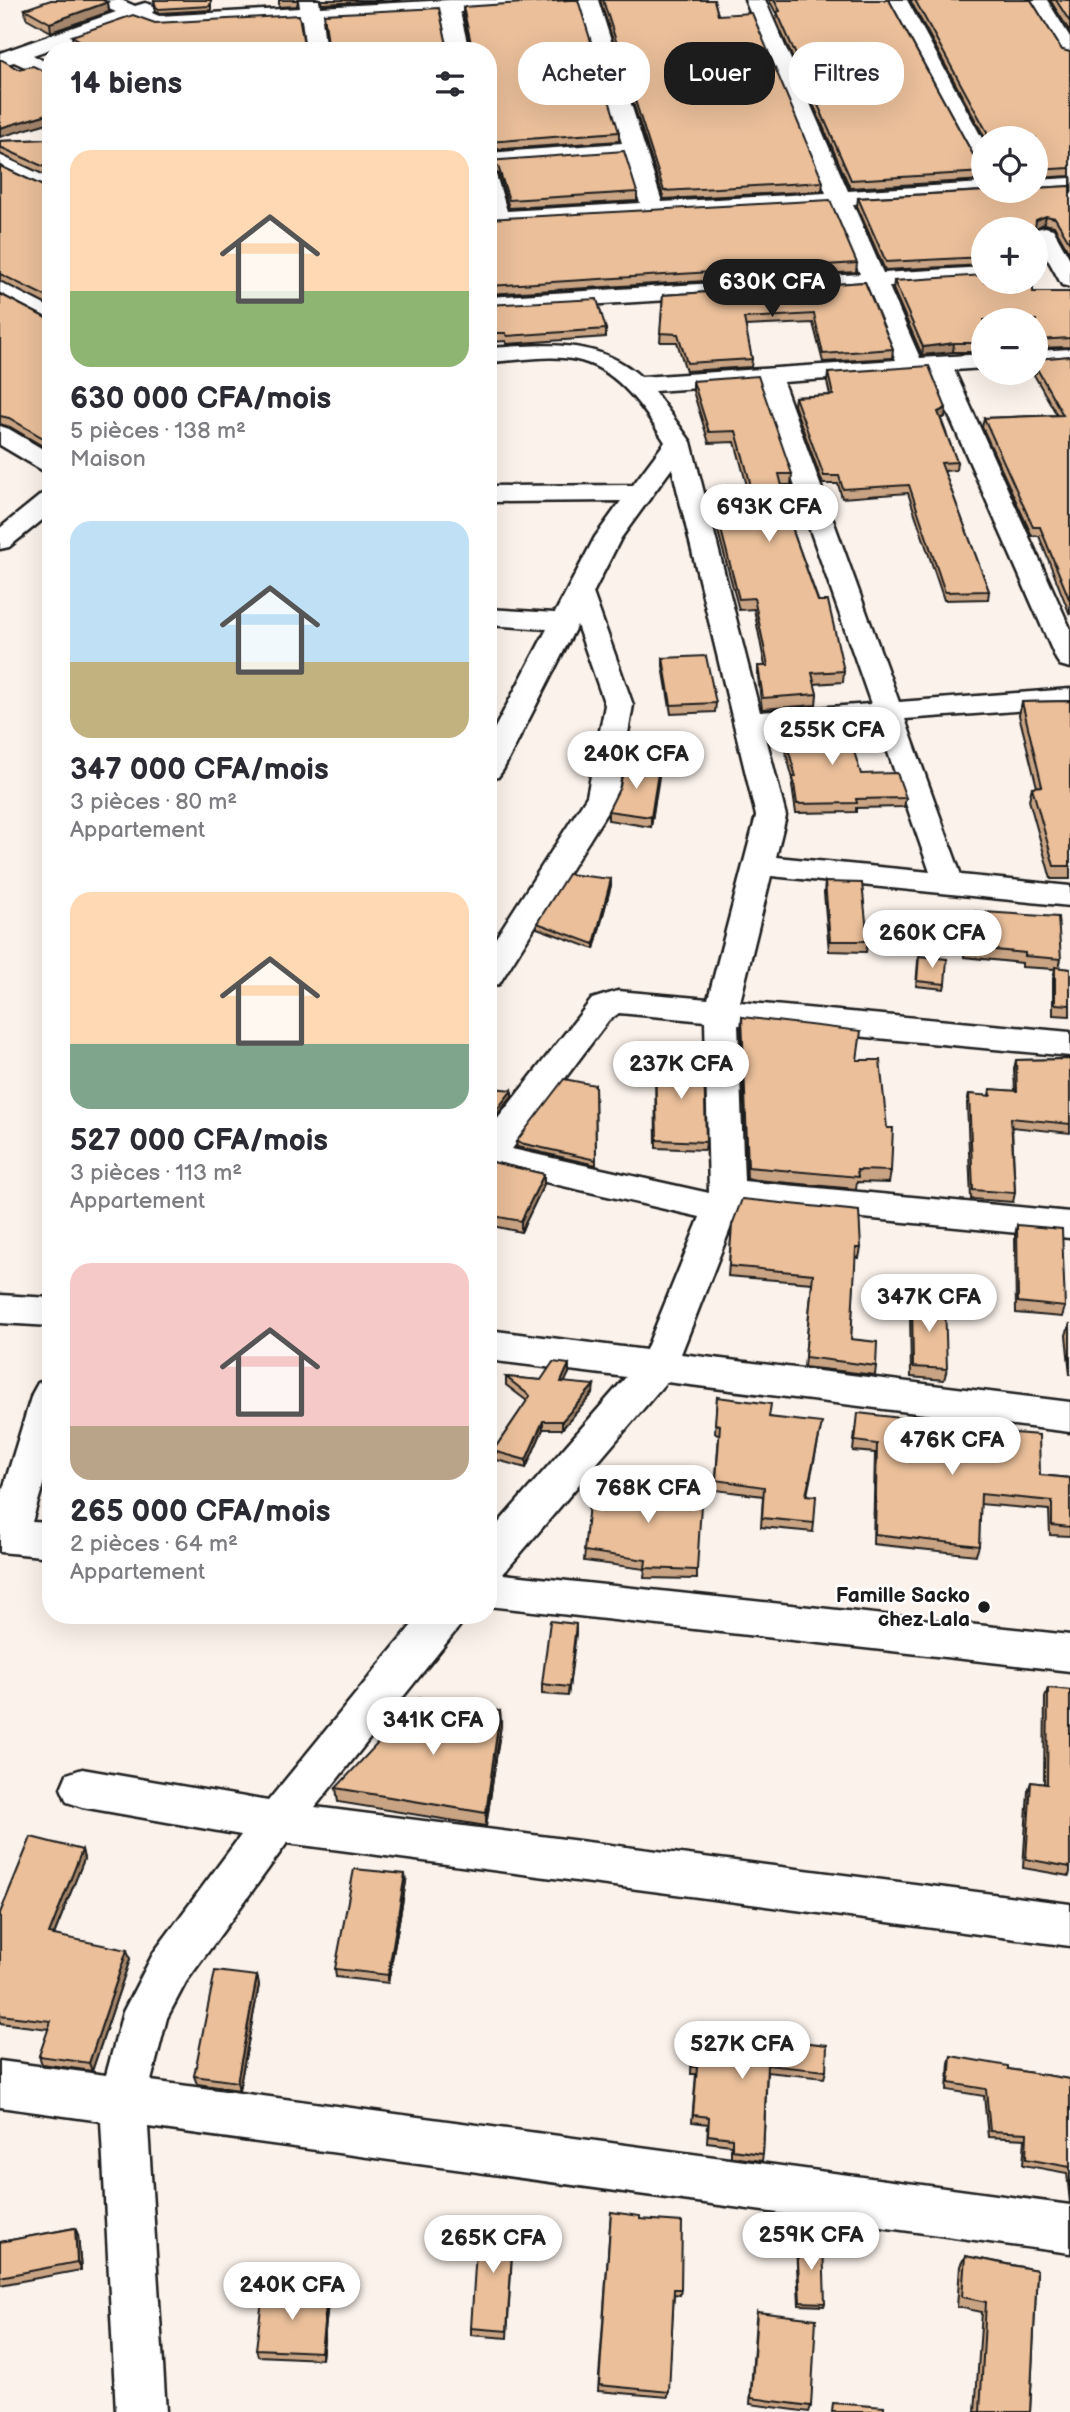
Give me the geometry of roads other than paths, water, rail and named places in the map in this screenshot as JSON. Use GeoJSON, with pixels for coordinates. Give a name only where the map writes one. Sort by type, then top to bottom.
{"type":"FeatureCollection","features":[{"type":"Feature","properties":{"kind":"street"},"geometry":{"type":"LineString","coordinates":[[104,0],[137,12],[157,32],[310,7],[449,6],[566,0]]}},
{"type":"Feature","properties":{"kind":"street"},"geometry":{"type":"LineString","coordinates":[[51,42],[172,0]]}},
{"type":"Feature","properties":{"kind":"street"},"geometry":{"type":"LineString","coordinates":[[588,0],[653,209]]}},
{"type":"Feature","properties":{"kind":"street"},"geometry":{"type":"LineString","coordinates":[[755,0],[837,199],[911,366]]}},
{"type":"Feature","properties":{"kind":"street"},"geometry":{"type":"LineString","coordinates":[[897,0],[971,139]]}},
{"type":"Feature","properties":{"kind":"street"},"geometry":{"type":"LineString","coordinates":[[1037,0],[1070,53]]}},
{"type":"Feature","properties":{"kind":"street"},"geometry":{"type":"LineString","coordinates":[[449,6],[457,42]]}},
{"type":"Feature","properties":{"kind":"street"},"geometry":{"type":"LineString","coordinates":[[310,7],[315,42]]}},
{"type":"Feature","properties":{"kind":"street"},"geometry":{"type":"LineString","coordinates":[[8,57],[42,45]]}},
{"type":"Feature","properties":{"kind":"street"},"geometry":{"type":"LineString","coordinates":[[8,57],[42,70]]}},
{"type":"Feature","properties":{"kind":"street"},"geometry":{"type":"LineString","coordinates":[[497,159],[633,149]]}},
{"type":"Feature","properties":{"kind":"street"},"geometry":{"type":"LineString","coordinates":[[0,162],[42,183]]}},
{"type":"Feature","properties":{"kind":"street"},"geometry":{"type":"LineString","coordinates":[[1048,186],[1070,185]]}},
{"type":"Feature","properties":{"kind":"street"},"geometry":{"type":"LineString","coordinates":[[497,219],[971,191]]}},
{"type":"Feature","properties":{"kind":"street"},"geometry":{"type":"LineString","coordinates":[[1048,239],[1068,273]]}},
{"type":"Feature","properties":{"kind":"street"},"geometry":{"type":"LineString","coordinates":[[1048,272],[1068,273]]}},
{"type":"Feature","properties":{"kind":"street"},"geometry":{"type":"LineString","coordinates":[[497,303],[971,275]]}},
{"type":"Feature","properties":{"kind":"street"},"geometry":{"type":"LineString","coordinates":[[0,289],[42,313]]}},
{"type":"Feature","properties":{"kind":"street"},"geometry":{"type":"LineString","coordinates":[[0,317],[27,304]]}},
{"type":"Feature","properties":{"kind":"street"},"geometry":{"type":"LineString","coordinates":[[497,355],[554,352],[589,355],[611,366],[636,385],[662,416],[678,442],[771,816],[721,1012],[724,1200],[660,1364],[497,1553]]}},
{"type":"Feature","properties":{"kind":"street"},"geometry":{"type":"LineString","coordinates":[[1048,357],[1070,356]]}},
{"type":"Feature","properties":{"kind":"street"},"geometry":{"type":"LineString","coordinates":[[636,385],[971,362]]}},
{"type":"Feature","properties":{"kind":"street"},"geometry":{"type":"LineString","coordinates":[[939,364],[1070,659]]}},
{"type":"Feature","properties":{"kind":"street"},"geometry":{"type":"LineString","coordinates":[[769,376],[950,886]]}},
{"type":"Feature","properties":{"kind":"street"},"geometry":{"type":"LineString","coordinates":[[0,435],[42,459]]}},
{"type":"Feature","properties":{"kind":"street"},"geometry":{"type":"LineString","coordinates":[[497,735],[502,715],[564,622],[608,537],[678,442]]}},
{"type":"Feature","properties":{"kind":"street"},"geometry":{"type":"LineString","coordinates":[[497,494],[640,494]]}},
{"type":"Feature","properties":{"kind":"street"},"geometry":{"type":"LineString","coordinates":[[0,541],[42,507]]}},
{"type":"Feature","properties":{"kind":"street"},"geometry":{"type":"LineString","coordinates":[[497,961],[602,796],[619,705],[579,592]]}},
{"type":"Feature","properties":{"kind":"street"},"geometry":{"type":"LineString","coordinates":[[497,618],[564,622]]}},
{"type":"Feature","properties":{"kind":"street"},"geometry":{"type":"LineString","coordinates":[[748,722],[1070,698]]}},
{"type":"Feature","properties":{"kind":"street"},"geometry":{"type":"LineString","coordinates":[[758,866],[1070,896]]}},
{"type":"Feature","properties":{"kind":"street"},"geometry":{"type":"LineString","coordinates":[[497,1144],[603,1007],[618,1002],[1070,1044]]}},
{"type":"Feature","properties":{"kind":"street"},"geometry":{"type":"LineString","coordinates":[[497,1158],[724,1200],[1070,1225]]}},
{"type":"Feature","properties":{"kind":"street"},"geometry":{"type":"LineString","coordinates":[[0,1309],[42,1311]]}},
{"type":"Feature","properties":{"kind":"street"},"geometry":{"type":"LineString","coordinates":[[497,1346],[660,1364],[1070,1417]]}},
{"type":"Feature","properties":{"kind":"street"},"geometry":{"type":"LineString","coordinates":[[42,1421],[4,1535],[42,1540]]}},
{"type":"Feature","properties":{"kind":"street"},"geometry":{"type":"LineString","coordinates":[[497,1590],[1070,1653]]}},
{"type":"Feature","properties":{"kind":"street"},"geometry":{"type":"LineString","coordinates":[[141,2412],[123,2100],[146,2012],[170,1967],[277,1822],[438,1624]]}},
{"type":"Feature","properties":{"kind":"street"},"geometry":{"type":"LineString","coordinates":[[82,1788],[277,1822],[1070,1925]]}},
{"type":"Feature","properties":{"kind":"street"},"geometry":{"type":"LineString","coordinates":[[0,2084],[1070,2229]]}},
{"type":"Feature","properties":{"kind":"place","name":"Famille Sacko chez Lala"},"geometry":{"type":"Point","coordinates":[984,1607]}}]}
